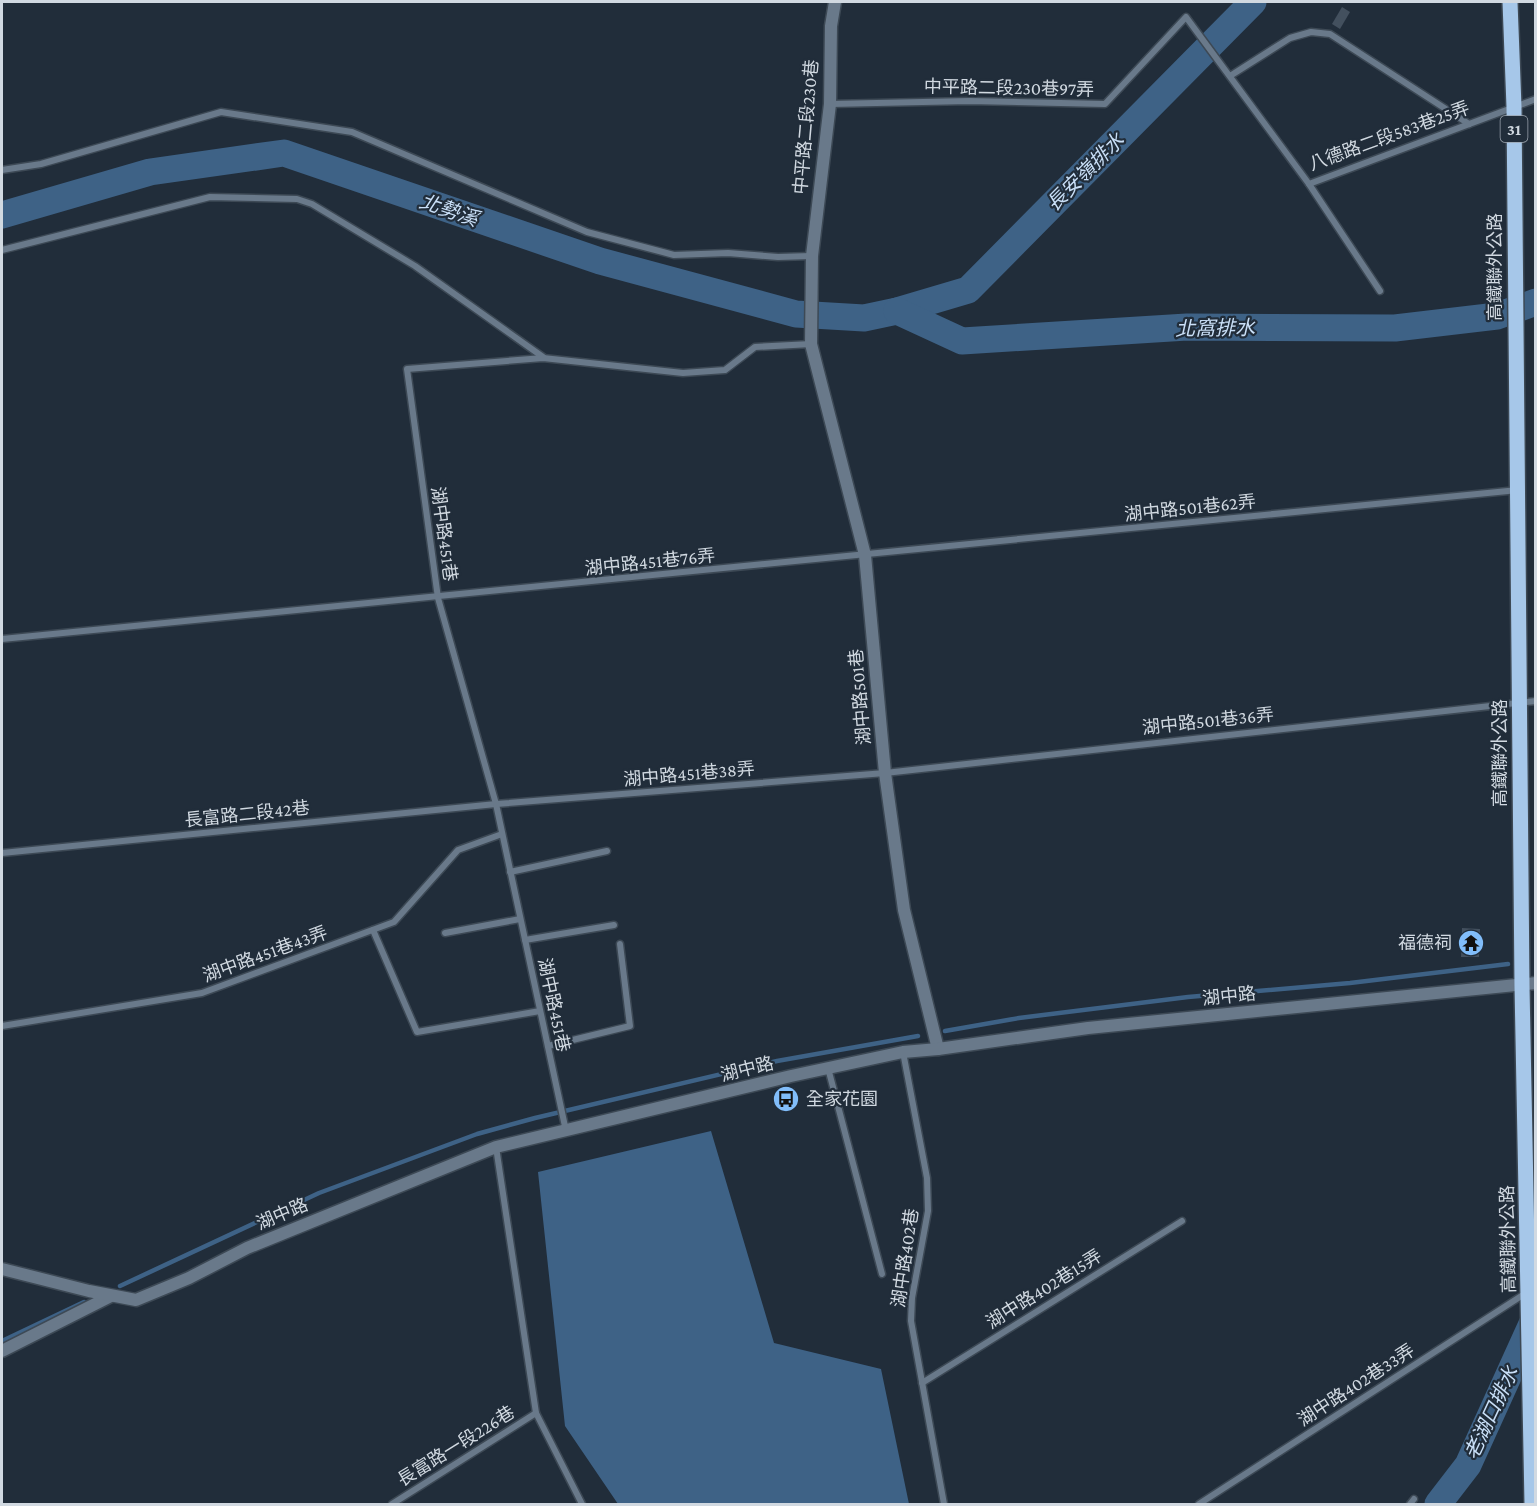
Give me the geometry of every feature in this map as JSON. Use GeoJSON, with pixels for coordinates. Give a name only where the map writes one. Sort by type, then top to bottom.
{"type":"FeatureCollection","features":[{"type":"Feature","properties":{"kind":"main road","name":"高鐵聯外公路"},"geometry":{"type":"LineString","coordinates":[[1510,2],[1514,107],[1520,702],[1529,984],[1532,1504]]}},
{"type":"Feature","properties":{"kind":"street","name":"中平路二段230巷"},"geometry":{"type":"LineString","coordinates":[[811,345],[812,256],[830,104],[831,26],[835,2]]}},
{"type":"Feature","properties":{"kind":"street","name":"湖中路501巷"},"geometry":{"type":"LineString","coordinates":[[811,345],[865,555],[885,772],[904,909],[938,1049]]}},
{"type":"Feature","properties":{"kind":"street","name":"湖中路"},"geometry":{"type":"LineString","coordinates":[[2,1269],[136,1300],[189,1278],[247,1248],[496,1147],[828,1068],[903,1052],[1088,1028],[1529,984]]}},
{"type":"Feature","properties":{"kind":"street"},"geometry":{"type":"LineString","coordinates":[[2,1351],[111,1296]]}},
{"type":"Feature","properties":{"kind":"lane","name":"中平路二段230巷97弄"},"geometry":{"type":"LineString","coordinates":[[830,104],[969,101],[1105,104],[1186,17]]}},
{"type":"Feature","properties":{"kind":"lane","name":"八德路二段583巷25弄"},"geometry":{"type":"LineString","coordinates":[[1186,17],[1309,184],[1536,99]]}},
{"type":"Feature","properties":{"kind":"lane"},"geometry":{"type":"LineString","coordinates":[[1230,76],[1290,38],[1311,32],[1330,34],[1469,124]]}},
{"type":"Feature","properties":{"kind":"lane"},"geometry":{"type":"LineString","coordinates":[[2,170],[41,164],[220,111],[352,132],[587,231],[674,255],[728,253],[778,257],[812,256]]}},
{"type":"Feature","properties":{"kind":"lane"},"geometry":{"type":"LineString","coordinates":[[1309,184],[1380,291]]}},
{"type":"Feature","properties":{"kind":"lane"},"geometry":{"type":"LineString","coordinates":[[2,250],[210,198],[297,199],[312,204],[415,266],[543,358]]}},
{"type":"Feature","properties":{"kind":"lane","name":"湖中路451巷"},"geometry":{"type":"LineString","coordinates":[[566,1131],[496,804],[438,598],[407,369],[543,358],[683,373],[725,370],[754,347],[811,345]]}},
{"type":"Feature","properties":{"kind":"lane","name":"湖中路501巷62弄"},"geometry":{"type":"LineString","coordinates":[[865,555],[1518,490]]}},
{"type":"Feature","properties":{"kind":"lane","name":"湖中路451巷76弄"},"geometry":{"type":"LineString","coordinates":[[2,639],[865,555]]}},
{"type":"Feature","properties":{"kind":"lane","name":"湖中路501巷36弄"},"geometry":{"type":"LineString","coordinates":[[885,772],[1536,700]]}},
{"type":"Feature","properties":{"kind":"lane","name":"湖中路451巷38弄"},"geometry":{"type":"LineString","coordinates":[[496,804],[885,772]]}},
{"type":"Feature","properties":{"kind":"lane","name":"長富路二段42巷"},"geometry":{"type":"LineString","coordinates":[[2,853],[496,804]]}},
{"type":"Feature","properties":{"kind":"lane","name":"湖中路451巷43弄"},"geometry":{"type":"LineString","coordinates":[[2,1026],[202,993],[374,930],[394,922],[458,850],[502,834]]}},
{"type":"Feature","properties":{"kind":"lane"},"geometry":{"type":"LineString","coordinates":[[510,872],[607,851]]}},
{"type":"Feature","properties":{"kind":"lane"},"geometry":{"type":"LineString","coordinates":[[446,933],[520,919]]}},
{"type":"Feature","properties":{"kind":"lane"},"geometry":{"type":"LineString","coordinates":[[525,940],[614,925]]}},
{"type":"Feature","properties":{"kind":"lane"},"geometry":{"type":"LineString","coordinates":[[374,930],[417,1032],[540,1011]]}},
{"type":"Feature","properties":{"kind":"lane"},"geometry":{"type":"LineString","coordinates":[[548,1046],[630,1026],[620,944]]}},
{"type":"Feature","properties":{"kind":"lane","name":"湖中路402巷"},"geometry":{"type":"LineString","coordinates":[[903,1052],[927,1178],[928,1211],[912,1298],[911,1321],[944,1504]]}},
{"type":"Feature","properties":{"kind":"lane"},"geometry":{"type":"LineString","coordinates":[[828,1068],[882,1274]]}},
{"type":"Feature","properties":{"kind":"lane"},"geometry":{"type":"LineString","coordinates":[[496,1147],[536,1413],[582,1504]]}},
{"type":"Feature","properties":{"kind":"lane","name":"湖中路402巷15弄"},"geometry":{"type":"LineString","coordinates":[[922,1383],[1182,1221]]}},
{"type":"Feature","properties":{"kind":"lane","name":"湖中路402巷33弄"},"geometry":{"type":"LineString","coordinates":[[1199,1504],[1529,1291]]}},
{"type":"Feature","properties":{"kind":"lane","name":"長富路一段226巷"},"geometry":{"type":"LineString","coordinates":[[392,1504],[536,1413]]}},
{"type":"Feature","properties":{"kind":"water"},"geometry":{"type":"Polygon","coordinates":[[[711,1131],[774,1343],[881,1369],[909,1504],[618,1504],[565,1426],[538,1172],[711,1131]]]}},
{"type":"Feature","properties":{"kind":"building"},"geometry":{"type":"Polygon","coordinates":[[[1342,7],[1350,12],[1340,29],[1332,24],[1342,7]]]}},
{"type":"Feature","properties":{"kind":"building","name":"福德祠"},"geometry":{"type":"Polygon","coordinates":[[[1462,928],[1480,929],[1479,957],[1461,957],[1462,928]]]}},
{"type":"Feature","properties":{"kind":"waterway","name":"北勢溪"},"geometry":{"type":"LineString","coordinates":[[2,215],[150,172],[284,153],[600,261],[796,314],[864,318],[897,311],[968,290],[1253,2]]}},
{"type":"Feature","properties":{"kind":"waterway","name":"北窩排水"},"geometry":{"type":"LineString","coordinates":[[897,311],[962,341],[1187,327],[1395,328],[1497,316],[1536,302]]}},
{"type":"Feature","properties":{"kind":"waterway"},"geometry":{"type":"LineString","coordinates":[[945,1031],[1019,1018],[1188,997],[1350,983],[1508,964]]}},
{"type":"Feature","properties":{"kind":"waterway"},"geometry":{"type":"LineString","coordinates":[[120,1286],[319,1193],[477,1134],[535,1118],[777,1061],[918,1036]]}},
{"type":"Feature","properties":{"kind":"waterway"},"geometry":{"type":"LineString","coordinates":[[2,1341],[84,1302]]}},
{"type":"Feature","properties":{"kind":"waterway","name":"老湖口排水"},"geometry":{"type":"LineString","coordinates":[[1438,1504],[1468,1465],[1536,1315]]}},
{"type":"Feature","properties":{"kind":"place","name":"福德祠"},"geometry":{"type":"Point","coordinates":[1471,943]}},
{"type":"Feature","properties":{"kind":"place","name":"全家花園"},"geometry":{"type":"Point","coordinates":[786,1099]}},
{"type":"Feature","properties":{"kind":"water label","name":"長安嶺排水"},"geometry":{"type":"Point","coordinates":[1085,172]}}]}
